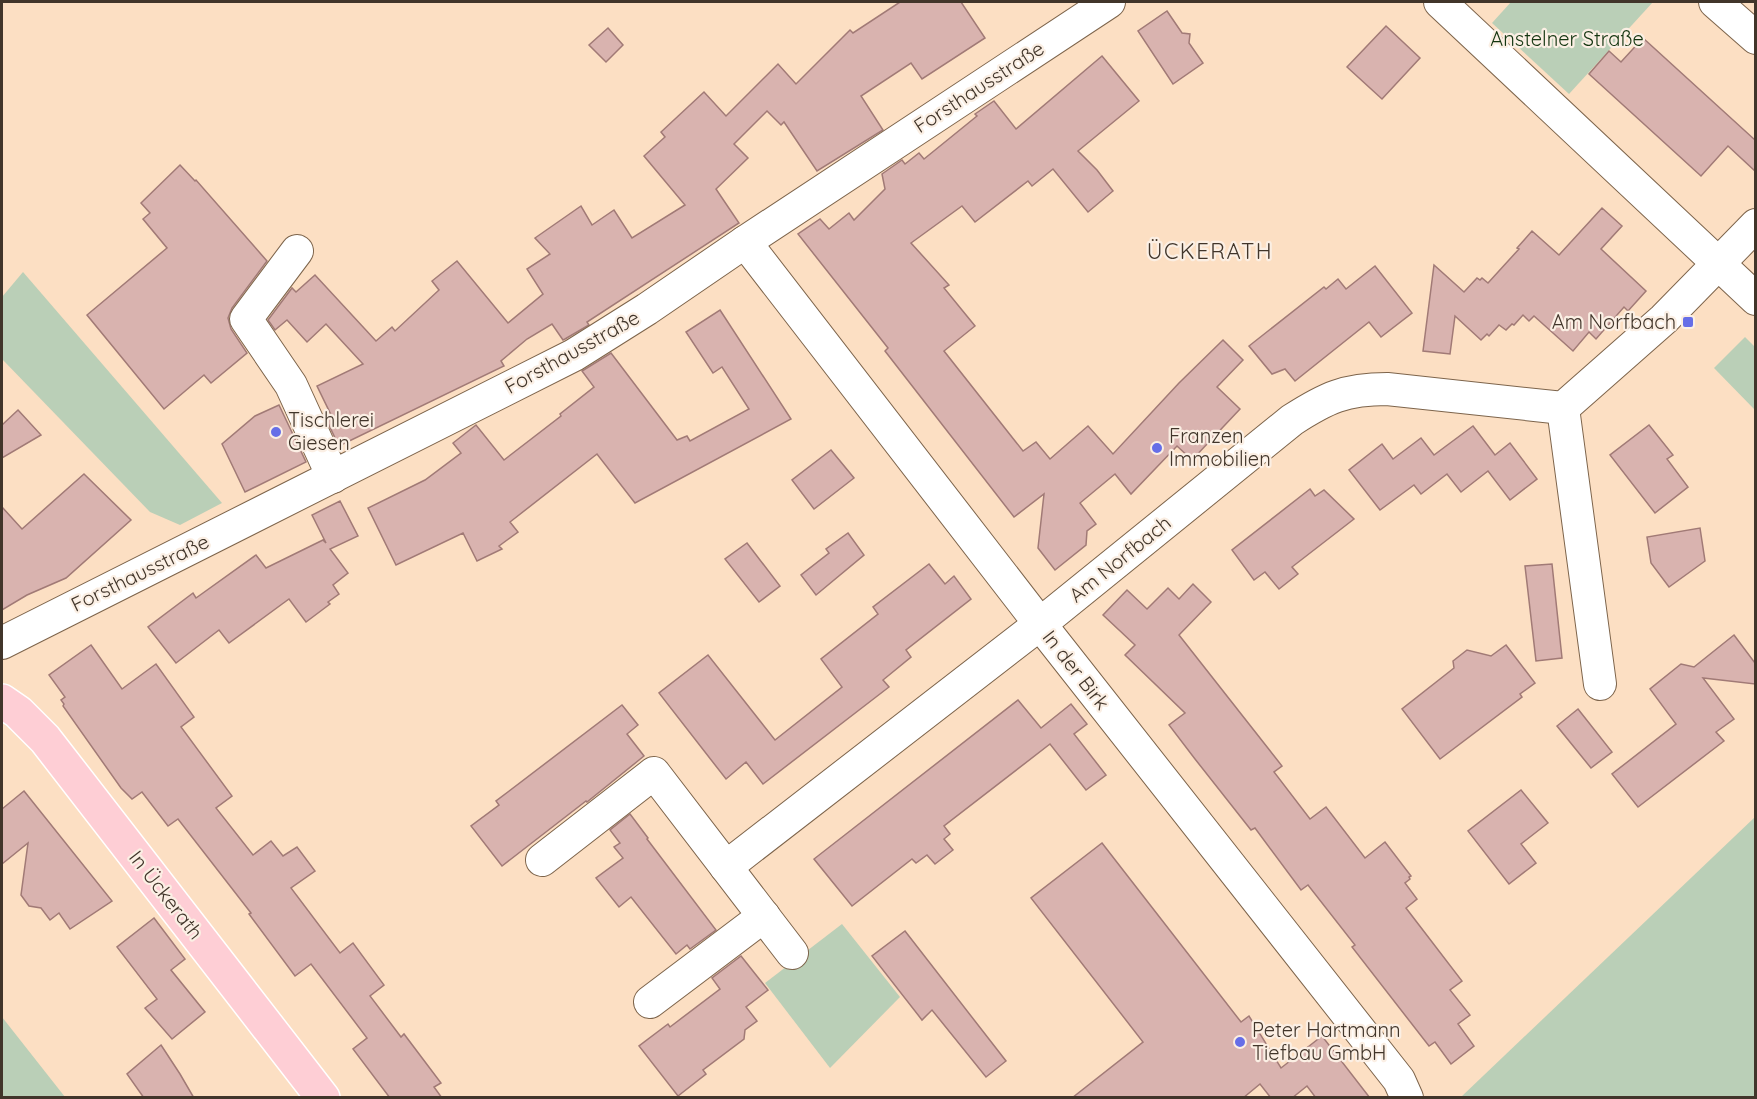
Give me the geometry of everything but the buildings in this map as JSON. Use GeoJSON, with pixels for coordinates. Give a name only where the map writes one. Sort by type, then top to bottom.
{"type":"FeatureCollection","features":[{"type":"Feature","properties":{"kind":"main road","name":"In Ückerath"},"geometry":{"type":"LineString","coordinates":[[2,700],[23,716],[45,739],[323,1098]]}},
{"type":"Feature","properties":{"kind":"street","name":"Forsthausstraße"},"geometry":{"type":"LineString","coordinates":[[2,643],[574,355],[647,309],[1109,2]]}},
{"type":"Feature","properties":{"kind":"street"},"geometry":{"type":"LineString","coordinates":[[1440,2],[1755,299]]}},
{"type":"Feature","properties":{"kind":"street"},"geometry":{"type":"LineString","coordinates":[[1715,2],[1755,38]]}},
{"type":"Feature","properties":{"kind":"street"},"geometry":{"type":"LineString","coordinates":[[1600,684],[1563,408],[1664,319],[1755,225]]}},
{"type":"Feature","properties":{"kind":"street","name":"In der Birk"},"geometry":{"type":"LineString","coordinates":[[745,242],[1040,624],[1399,1080],[1407,1098]]}},
{"type":"Feature","properties":{"kind":"street"},"geometry":{"type":"LineString","coordinates":[[297,250],[246,319],[291,385],[333,477]]}},
{"type":"Feature","properties":{"kind":"street","name":"Am Norfbach"},"geometry":{"type":"LineString","coordinates":[[726,867],[1040,624],[1292,420],[1317,404],[1338,395],[1364,389],[1387,389],[1563,408]]}},
{"type":"Feature","properties":{"kind":"street"},"geometry":{"type":"LineString","coordinates":[[542,860],[654,773],[792,953]]}},
{"type":"Feature","properties":{"kind":"street"},"geometry":{"type":"LineString","coordinates":[[650,1002],[764,916]]}},
{"type":"Feature","properties":{"kind":"green space","name":"Anstelner Straße"},"geometry":{"type":"Polygon","coordinates":[[[1511,2],[1653,2],[1569,94],[1492,23],[1511,2]]]}},
{"type":"Feature","properties":{"kind":"green space"},"geometry":{"type":"Polygon","coordinates":[[[23,272],[222,503],[180,525],[150,512],[2,359],[2,297],[23,272]]]}},
{"type":"Feature","properties":{"kind":"green space"},"geometry":{"type":"Polygon","coordinates":[[[1745,337],[1755,347],[1755,410],[1714,368],[1745,337]]]}},
{"type":"Feature","properties":{"kind":"green space"},"geometry":{"type":"Polygon","coordinates":[[[1755,817],[1755,1097],[1461,1097],[1755,817]]]}},
{"type":"Feature","properties":{"kind":"green space"},"geometry":{"type":"Polygon","coordinates":[[[842,924],[900,997],[830,1068],[765,983],[842,924]]]}},
{"type":"Feature","properties":{"kind":"green space"},"geometry":{"type":"Polygon","coordinates":[[[2,1017],[65,1097],[2,1097],[2,1017]]]}},
{"type":"Feature","properties":{"kind":"place","name":"Am Norfbach"},"geometry":{"type":"Point","coordinates":[1688,322]}},
{"type":"Feature","properties":{"kind":"place","name":"Tischlerei Giesen"},"geometry":{"type":"Point","coordinates":[276,432]}},
{"type":"Feature","properties":{"kind":"place","name":"Franzen Immobilien"},"geometry":{"type":"Point","coordinates":[1157,448]}},
{"type":"Feature","properties":{"kind":"place","name":"Peter Hartmann Tiefbau GmbH"},"geometry":{"type":"Point","coordinates":[1240,1042]}},
{"type":"Feature","properties":{"kind":"district","name":"ÜCKERATH"},"geometry":{"type":"Point","coordinates":[1210,251]}}]}
